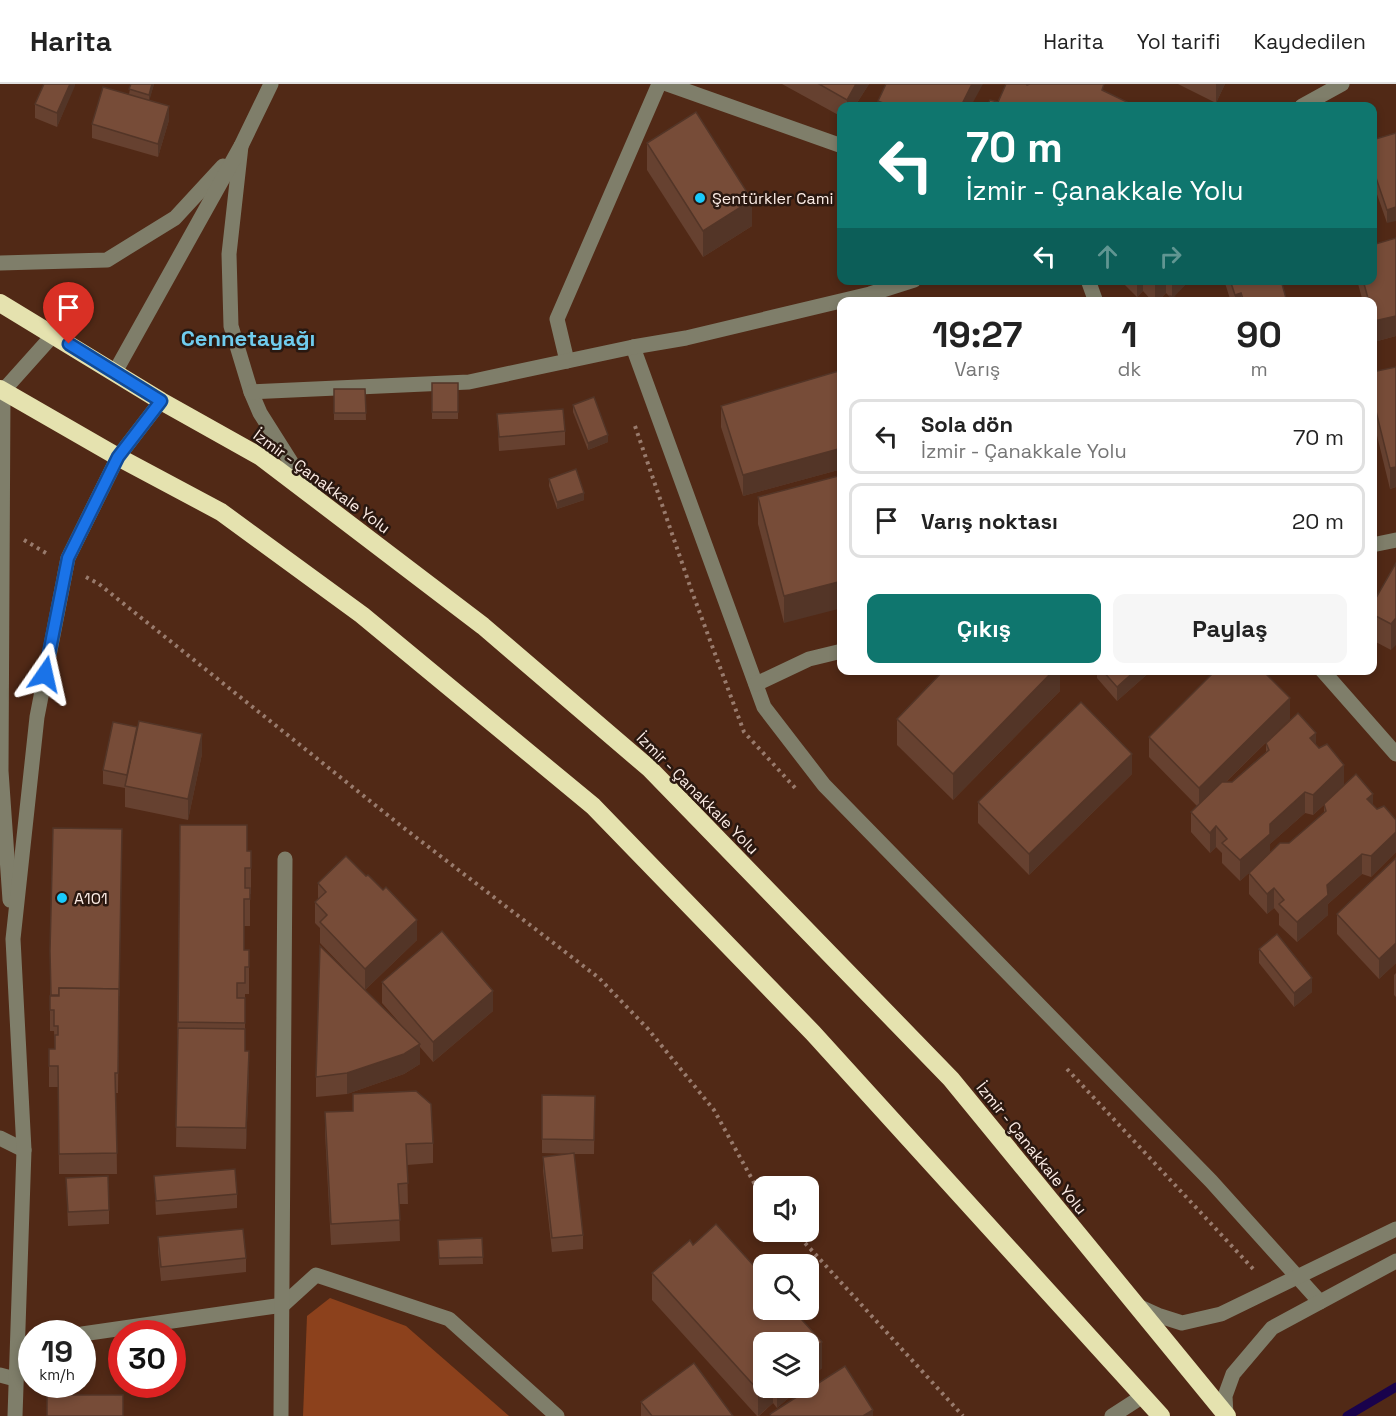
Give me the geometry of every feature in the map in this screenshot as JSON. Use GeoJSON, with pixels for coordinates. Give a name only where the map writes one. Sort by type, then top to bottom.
{"type":"FeatureCollection","features":[{"type":"Feature","properties":{"kind":"highway","name":"İzmir - Çanakkale Yolu"},"geometry":{"type":"LineString","coordinates":[[0,303],[161,401],[261,456],[483,626],[650,769],[951,1080],[1227,1415]]}},
{"type":"Feature","properties":{"kind":"highway"},"geometry":{"type":"LineString","coordinates":[[2,390],[118,457],[221,512],[353,608],[593,806],[813,1033],[1161,1416]]}},
{"type":"Feature","properties":{"kind":"street"},"geometry":{"type":"LineString","coordinates":[[116,372],[241,146],[271,84]]}},
{"type":"Feature","properties":{"kind":"street"},"geometry":{"type":"LineString","coordinates":[[567,361],[557,319],[659,84]]}},
{"type":"Feature","properties":{"kind":"street"},"geometry":{"type":"LineString","coordinates":[[667,84],[837,144]]}},
{"type":"Feature","properties":{"kind":"street"},"geometry":{"type":"LineString","coordinates":[[1309,102],[1342,84]]}},
{"type":"Feature","properties":{"kind":"street"},"geometry":{"type":"LineString","coordinates":[[0,263],[107,260],[175,218],[241,146]]}},
{"type":"Feature","properties":{"kind":"street"},"geometry":{"type":"LineString","coordinates":[[241,146],[229,254],[231,326],[251,392],[260,413],[321,503]]}},
{"type":"Feature","properties":{"kind":"street"},"geometry":{"type":"LineString","coordinates":[[857,297],[898,285]]}},
{"type":"Feature","properties":{"kind":"street"},"geometry":{"type":"LineString","coordinates":[[251,392],[469,382],[686,338],[837,302]]}},
{"type":"Feature","properties":{"kind":"street"},"geometry":{"type":"LineString","coordinates":[[24,1320],[24,1150],[13,939],[1,771],[2,390],[54,334]]}},
{"type":"Feature","properties":{"kind":"street"},"geometry":{"type":"LineString","coordinates":[[633,347],[764,707],[824,785],[1211,1181],[1320,1302]]}},
{"type":"Feature","properties":{"kind":"street"},"geometry":{"type":"LineString","coordinates":[[13,939],[37,717],[68,558],[118,457],[161,401]]}},
{"type":"Feature","properties":{"kind":"street"},"geometry":{"type":"LineString","coordinates":[[1377,544],[1396,540]]}},
{"type":"Feature","properties":{"kind":"street"},"geometry":{"type":"LineString","coordinates":[[756,684],[809,659],[837,652]]}},
{"type":"Feature","properties":{"kind":"street"},"geometry":{"type":"LineString","coordinates":[[1326,675],[1396,754]]}},
{"type":"Feature","properties":{"kind":"street"},"geometry":{"type":"LineString","coordinates":[[281,1416],[285,859]]}},
{"type":"Feature","properties":{"kind":"street"},"geometry":{"type":"LineString","coordinates":[[0,1138],[24,1150]]}},
{"type":"Feature","properties":{"kind":"street"},"geometry":{"type":"LineString","coordinates":[[1137,1305],[1182,1323],[1221,1314],[1396,1229]]}},
{"type":"Feature","properties":{"kind":"street"},"geometry":{"type":"LineString","coordinates":[[1227,1415],[1225,1396],[1233,1374],[1272,1328],[1396,1261]]}},
{"type":"Feature","properties":{"kind":"street"},"geometry":{"type":"LineString","coordinates":[[96,1332],[283,1305],[316,1275],[449,1319],[557,1416]]}},
{"type":"Feature","properties":{"kind":"street"},"geometry":{"type":"LineString","coordinates":[[15,1416],[8,1377],[18,1355]]}},
{"type":"Feature","properties":{"kind":"street"},"geometry":{"type":"LineString","coordinates":[[1112,1416],[1143,1396]]}},
{"type":"Feature","properties":{"kind":"path"},"geometry":{"type":"LineString","coordinates":[[99,584],[391,818],[599,978],[648,1029],[714,1110],[753,1181]]}},
{"type":"Feature","properties":{"kind":"path"},"geometry":{"type":"LineString","coordinates":[[804,1242],[963,1416]]}},
{"type":"Feature","properties":{"kind":"shaded area"},"geometry":{"type":"Polygon","coordinates":[[[330,1298],[406,1326],[509,1416],[303,1416],[307,1316],[330,1298]]]}},
{"type":"Feature","properties":{"kind":"building"},"geometry":{"type":"Polygon","coordinates":[[[44,84],[70,84],[57,113],[35,104],[44,84]]]}},
{"type":"Feature","properties":{"kind":"building"},"geometry":{"type":"Polygon","coordinates":[[[131,84],[152,84],[149,95],[129,89],[131,84]]]}},
{"type":"Feature","properties":{"kind":"building"},"geometry":{"type":"Polygon","coordinates":[[[819,84],[856,84],[847,100],[819,84]]]}},
{"type":"Feature","properties":{"kind":"building"},"geometry":{"type":"Polygon","coordinates":[[[886,84],[972,84],[963,102],[878,101],[886,84]]]}},
{"type":"Feature","properties":{"kind":"building"},"geometry":{"type":"Polygon","coordinates":[[[1006,84],[1104,84],[1102,90],[1127,102],[998,102],[1006,84]]]}},
{"type":"Feature","properties":{"kind":"building"},"geometry":{"type":"Polygon","coordinates":[[[103,87],[169,106],[158,144],[92,124],[103,87]]]}},
{"type":"Feature","properties":{"kind":"building"},"geometry":{"type":"Polygon","coordinates":[[[696,112],[752,200],[703,231],[647,143],[696,112]]]}},
{"type":"Feature","properties":{"kind":"building"},"geometry":{"type":"Polygon","coordinates":[[[1396,133],[1396,207],[1387,210],[1377,181],[1377,139],[1396,133]]]}},
{"type":"Feature","properties":{"kind":"building"},"geometry":{"type":"Polygon","coordinates":[[[1396,238],[1396,316],[1377,320],[1377,297],[1368,297],[1364,285],[1377,285],[1377,244],[1396,238]]]}},
{"type":"Feature","properties":{"kind":"building"},"geometry":{"type":"Polygon","coordinates":[[[1232,285],[1282,285],[1286,297],[1242,297],[1241,293],[1235,295],[1232,285]]]}},
{"type":"Feature","properties":{"kind":"building"},"geometry":{"type":"Polygon","coordinates":[[[1396,367],[1396,467],[1390,468],[1377,415],[1377,371],[1396,367]]]}},
{"type":"Feature","properties":{"kind":"building"},"geometry":{"type":"Polygon","coordinates":[[[837,371],[837,449],[743,475],[721,406],[837,371]]]}},
{"type":"Feature","properties":{"kind":"building"},"geometry":{"type":"Polygon","coordinates":[[[432,383],[458,383],[458,412],[432,412],[432,383]]]}},
{"type":"Feature","properties":{"kind":"building"},"geometry":{"type":"Polygon","coordinates":[[[334,389],[365,389],[366,413],[334,413],[334,389]]]}},
{"type":"Feature","properties":{"kind":"building"},"geometry":{"type":"Polygon","coordinates":[[[594,397],[608,435],[588,443],[573,405],[594,397]]]}},
{"type":"Feature","properties":{"kind":"building"},"geometry":{"type":"Polygon","coordinates":[[[563,409],[565,431],[499,437],[497,414],[563,409]]]}},
{"type":"Feature","properties":{"kind":"building"},"geometry":{"type":"Polygon","coordinates":[[[576,469],[584,493],[557,502],[549,479],[576,469]]]}},
{"type":"Feature","properties":{"kind":"building"},"geometry":{"type":"Polygon","coordinates":[[[837,476],[837,582],[784,596],[758,497],[837,476]]]}},
{"type":"Feature","properties":{"kind":"building"},"geometry":{"type":"Polygon","coordinates":[[[1396,563],[1396,618],[1391,624],[1377,617],[1377,596],[1396,563]]]}},
{"type":"Feature","properties":{"kind":"building"},"geometry":{"type":"Polygon","coordinates":[[[939,675],[1049,675],[953,774],[897,719],[939,675]]]}},
{"type":"Feature","properties":{"kind":"building"},"geometry":{"type":"Polygon","coordinates":[[[1106,675],[1130,675],[1117,687],[1106,675]]]}},
{"type":"Feature","properties":{"kind":"building"},"geometry":{"type":"Polygon","coordinates":[[[1211,675],[1267,675],[1290,698],[1199,788],[1149,737],[1211,675]]]}},
{"type":"Feature","properties":{"kind":"building"},"geometry":{"type":"Polygon","coordinates":[[[1081,702],[1132,754],[1029,854],[978,802],[1081,702]]]}},
{"type":"Feature","properties":{"kind":"building"},"geometry":{"type":"Polygon","coordinates":[[[1298,713],[1316,733],[1310,738],[1319,748],[1327,744],[1344,765],[1313,795],[1305,792],[1270,824],[1270,834],[1240,860],[1222,843],[1227,839],[1216,826],[1210,833],[1191,812],[1222,782],[1232,782],[1269,750],[1266,743],[1298,713]]]}},
{"type":"Feature","properties":{"kind":"building"},"geometry":{"type":"Polygon","coordinates":[[[139,721],[202,734],[188,799],[125,786],[139,721]]]}},
{"type":"Feature","properties":{"kind":"building"},"geometry":{"type":"Polygon","coordinates":[[[113,722],[137,727],[127,775],[103,770],[113,722]]]}},
{"type":"Feature","properties":{"kind":"building"},"geometry":{"type":"Polygon","coordinates":[[[1356,774],[1373,794],[1367,799],[1377,809],[1384,806],[1396,820],[1396,832],[1371,856],[1362,854],[1327,885],[1328,895],[1297,922],[1279,904],[1284,900],[1274,888],[1267,894],[1249,873],[1280,843],[1289,843],[1326,811],[1324,804],[1356,774]]]}},
{"type":"Feature","properties":{"kind":"building"},"geometry":{"type":"Polygon","coordinates":[[[180,825],[247,825],[247,851],[251,851],[251,868],[245,868],[245,888],[250,888],[250,899],[244,899],[244,950],[249,950],[249,967],[245,967],[245,983],[237,983],[237,998],[245,998],[245,1023],[178,1022],[180,825]]]}},
{"type":"Feature","properties":{"kind":"building"},"geometry":{"type":"Polygon","coordinates":[[[53,828],[122,829],[119,996],[119,989],[59,988],[59,995],[51,995],[53,828]]]}},
{"type":"Feature","properties":{"kind":"building"},"geometry":{"type":"Polygon","coordinates":[[[346,856],[383,890],[386,887],[417,920],[365,969],[320,922],[327,915],[315,902],[326,892],[318,883],[346,856]]]}},
{"type":"Feature","properties":{"kind":"building"},"geometry":{"type":"Polygon","coordinates":[[[1396,858],[1396,943],[1379,959],[1337,914],[1396,858]]]}},
{"type":"Feature","properties":{"kind":"building"},"geometry":{"type":"Polygon","coordinates":[[[442,931],[493,991],[433,1042],[382,982],[442,931]]]}},
{"type":"Feature","properties":{"kind":"building"},"geometry":{"type":"Polygon","coordinates":[[[1277,934],[1312,978],[1294,993],[1259,949],[1277,934]]]}},
{"type":"Feature","properties":{"kind":"building"},"geometry":{"type":"Polygon","coordinates":[[[320,946],[420,1044],[404,1054],[347,1073],[316,1077],[320,946]]]}},
{"type":"Feature","properties":{"kind":"building"},"geometry":{"type":"Polygon","coordinates":[[[59,988],[119,989],[118,1073],[115,1073],[117,1153],[59,1154],[58,1066],[49,1066],[49,1049],[55,1049],[55,1035],[58,1035],[58,1026],[54,1026],[54,1010],[50,1010],[50,996],[59,996],[59,988]]]}},
{"type":"Feature","properties":{"kind":"building"},"geometry":{"type":"Polygon","coordinates":[[[178,1028],[245,1029],[245,1051],[249,1051],[246,1128],[176,1127],[178,1028]]]}},
{"type":"Feature","properties":{"kind":"building"},"geometry":{"type":"Polygon","coordinates":[[[416,1091],[431,1104],[433,1143],[406,1144],[408,1183],[398,1184],[400,1220],[331,1224],[325,1112],[353,1111],[353,1094],[416,1091]]]}},
{"type":"Feature","properties":{"kind":"building"},"geometry":{"type":"Polygon","coordinates":[[[542,1095],[595,1096],[594,1140],[542,1139],[542,1095]]]}},
{"type":"Feature","properties":{"kind":"building"},"geometry":{"type":"Polygon","coordinates":[[[574,1153],[583,1235],[552,1238],[543,1157],[574,1153]]]}},
{"type":"Feature","properties":{"kind":"building"},"geometry":{"type":"Polygon","coordinates":[[[235,1169],[237,1194],[156,1201],[154,1176],[235,1169]]]}},
{"type":"Feature","properties":{"kind":"building"},"geometry":{"type":"Polygon","coordinates":[[[108,1176],[109,1210],[68,1212],[66,1178],[108,1176]]]}},
{"type":"Feature","properties":{"kind":"building"},"geometry":{"type":"Polygon","coordinates":[[[716,1224],[753,1265],[753,1320],[802,1320],[813,1332],[753,1332],[753,1384],[652,1273],[690,1240],[693,1245],[716,1224]]]}},
{"type":"Feature","properties":{"kind":"building"},"geometry":{"type":"Polygon","coordinates":[[[243,1229],[246,1258],[161,1267],[158,1237],[243,1229]]]}},
{"type":"Feature","properties":{"kind":"building"},"geometry":{"type":"Polygon","coordinates":[[[482,1238],[483,1257],[439,1258],[438,1240],[482,1238]]]}},
{"type":"Feature","properties":{"kind":"building"},"geometry":{"type":"Polygon","coordinates":[[[694,1363],[733,1416],[652,1416],[641,1402],[694,1363]]]}},
{"type":"Feature","properties":{"kind":"building"},"geometry":{"type":"Polygon","coordinates":[[[845,1366],[873,1410],[863,1416],[771,1416],[770,1414],[795,1398],[819,1398],[819,1383],[845,1366]]]}},
{"type":"Feature","properties":{"kind":"building"},"geometry":{"type":"Polygon","coordinates":[[[96,1395],[108,1395],[108,1398],[123,1398],[123,1416],[47,1416],[47,1398],[96,1398],[96,1395]]]}},
{"type":"Feature","properties":{"kind":"waterway"},"geometry":{"type":"LineString","coordinates":[[1347,1416],[1396,1387]]}},
{"type":"Feature","properties":{"kind":"place","name":"Şentürkler Cami"},"geometry":{"type":"Point","coordinates":[700,198]}},
{"type":"Feature","properties":{"kind":"place","name":"A101"},"geometry":{"type":"Point","coordinates":[62,898]}},
{"type":"Feature","properties":{"kind":"district","name":"Cennetayağı"},"geometry":{"type":"Point","coordinates":[248,338]}},
{"type":"Feature","properties":{"kind":"route"},"geometry":{"type":"LineString","coordinates":[[45,674],[68,558],[118,457],[161,401],[69,344]]}}]}
